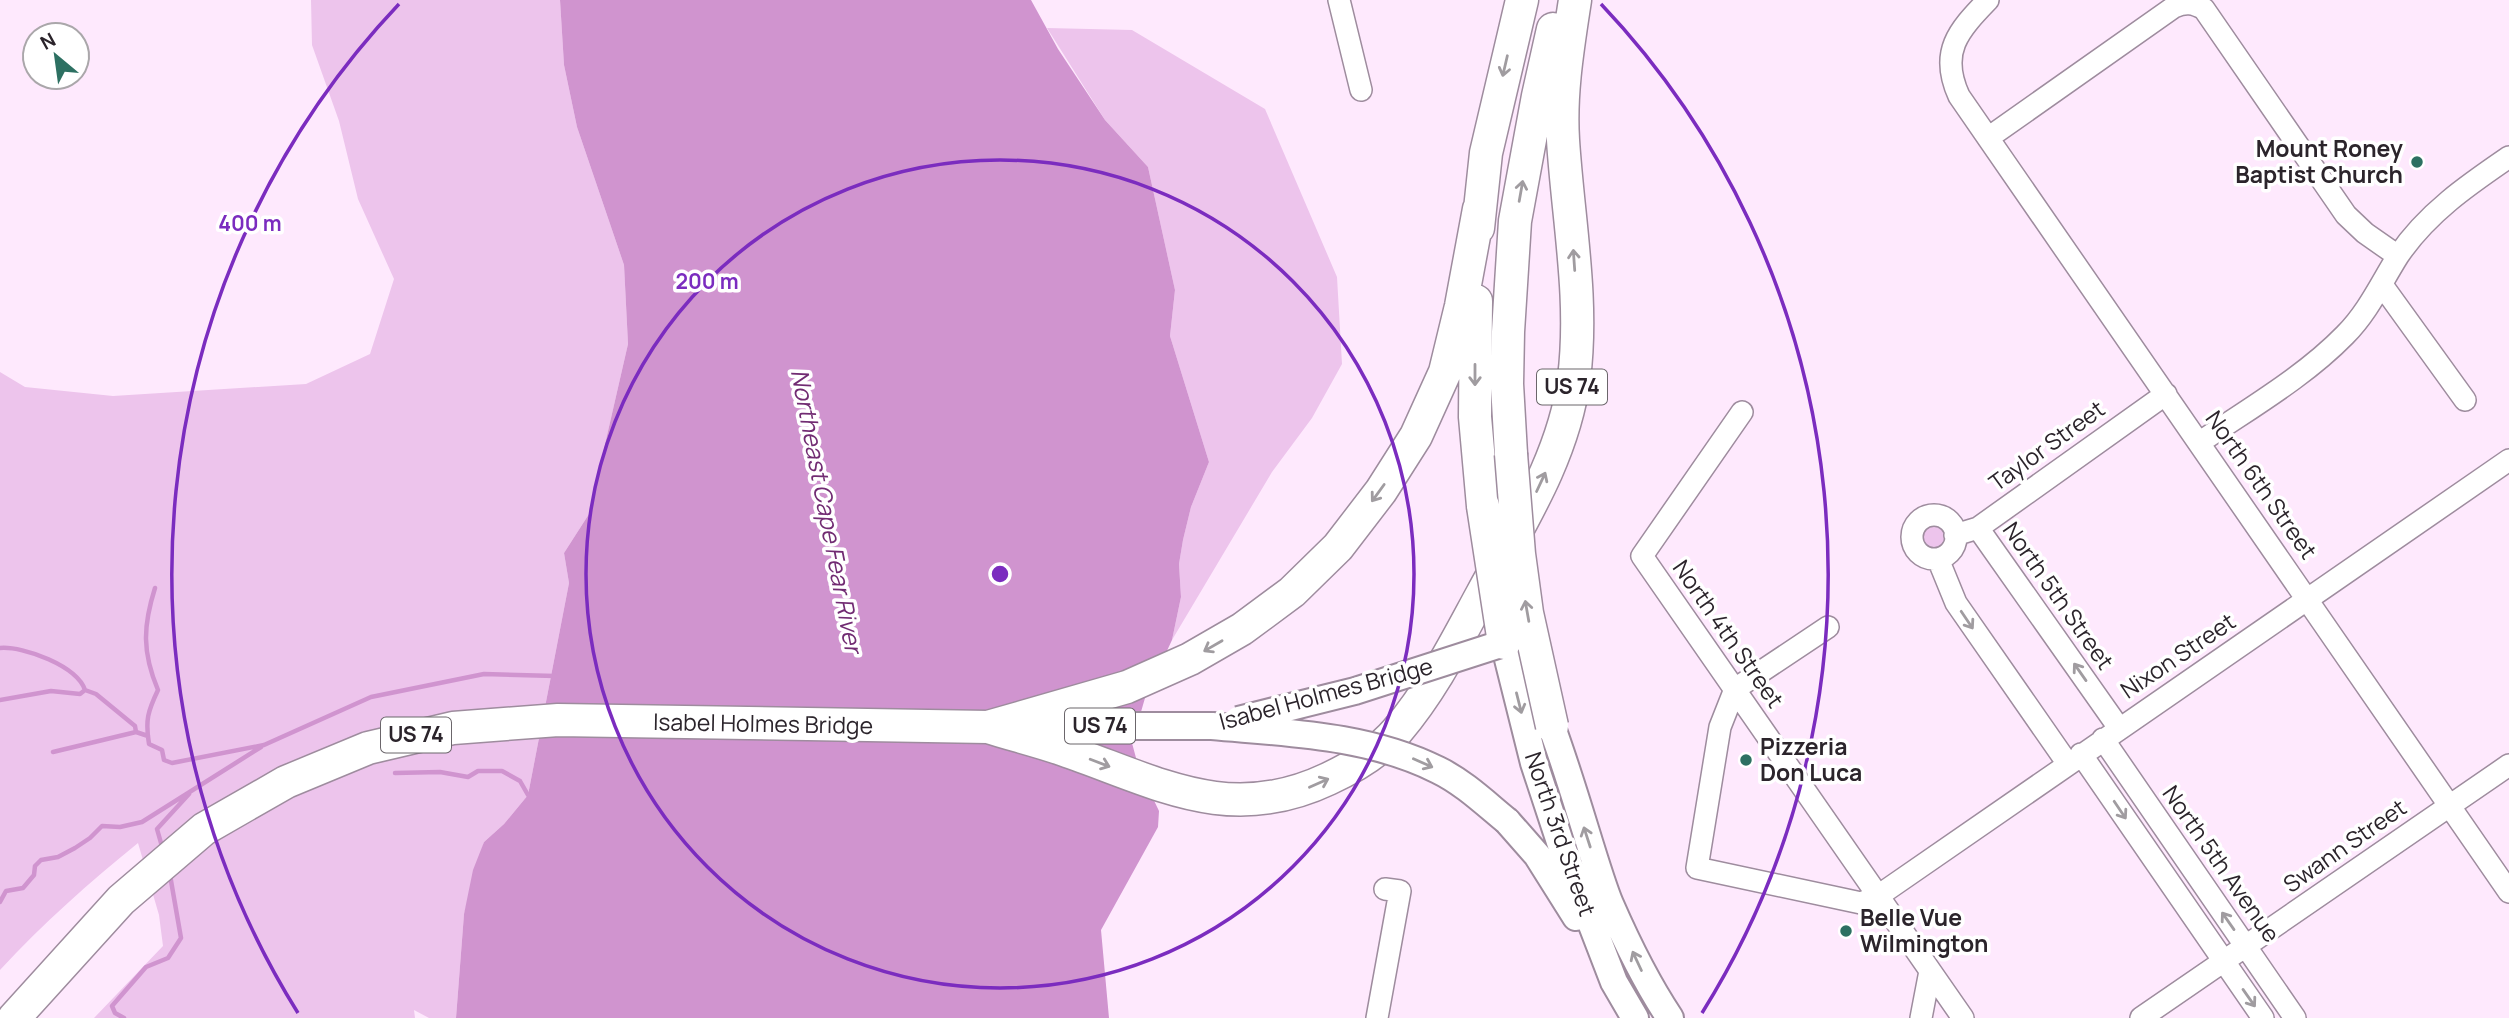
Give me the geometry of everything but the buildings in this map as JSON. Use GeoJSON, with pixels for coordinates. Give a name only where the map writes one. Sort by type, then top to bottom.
{"type":"FeatureCollection","features":[{"type":"Feature","properties":{"kind":"highway","name":"US 74"},"geometry":{"type":"LineString","coordinates":[[988,727],[1127,687],[1190,659],[1242,629],[1292,593],[1338,547],[1381,491],[1416,436],[1440,383],[1454,338],[1479,209],[1486,153],[1522,0]]}},
{"type":"Feature","properties":{"kind":"highway"},"geometry":{"type":"LineString","coordinates":[[1552,726],[1527,613],[1519,554],[1507,384],[1516,221],[1538,96],[1555,18],[1562,0]]}},
{"type":"Feature","properties":{"kind":"highway","name":"US 74"},"geometry":{"type":"LineString","coordinates":[[988,727],[1061,748],[1168,789],[1234,800],[1273,797],[1312,787],[1350,769],[1375,752],[1397,732],[1453,647],[1531,503],[1559,444],[1568,409],[1574,379],[1577,322],[1563,137],[1563,101],[1575,0]]}},
{"type":"Feature","properties":{"kind":"highway"},"geometry":{"type":"LineString","coordinates":[[1479,209],[1475,417],[1483,506],[1504,643]]}},
{"type":"Feature","properties":{"kind":"highway","name":"Isabel Holmes Bridge"},"geometry":{"type":"LineString","coordinates":[[13,1018],[121,900],[204,829],[245,804],[325,764],[369,748],[416,735],[487,724],[558,720],[988,727]]}},
{"type":"Feature","properties":{"kind":"main road","name":"Isabel Holmes Bridge"},"geometry":{"type":"LineString","coordinates":[[988,727],[1212,726],[1354,691],[1504,643]]}},
{"type":"Feature","properties":{"kind":"main road"},"geometry":{"type":"LineString","coordinates":[[1504,643],[1514,648],[1518,654],[1552,726]]}},
{"type":"Feature","properties":{"kind":"main road","name":"North 3rd Street"},"geometry":{"type":"LineString","coordinates":[[1504,643],[1534,763],[1560,842],[1614,982],[1635,1018]]}},
{"type":"Feature","properties":{"kind":"main road"},"geometry":{"type":"LineString","coordinates":[[1212,726],[1348,740],[1399,752],[1440,771],[1477,795],[1507,821],[1537,855],[1614,982]]}},
{"type":"Feature","properties":{"kind":"main road","name":"North 3rd Street"},"geometry":{"type":"LineString","coordinates":[[1552,726],[1609,902],[1647,983],[1670,1018]]}},
{"type":"Feature","properties":{"kind":"street"},"geometry":{"type":"LineString","coordinates":[[1339,0],[1361,90]]}},
{"type":"Feature","properties":{"kind":"street","name":"North 6th Street"},"geometry":{"type":"LineString","coordinates":[[1988,0],[1968,20],[1958,35],[1950,59],[1949,68],[1954,85],[1967,109],[2509,892]]}},
{"type":"Feature","properties":{"kind":"street"},"geometry":{"type":"LineString","coordinates":[[1988,138],[2174,7],[2183,3],[2194,4],[2204,9],[2346,215],[2365,233],[2398,256]]}},
{"type":"Feature","properties":{"kind":"street"},"geometry":{"type":"LineString","coordinates":[[2199,443],[2319,359],[2353,326],[2382,285],[2398,256],[2437,211],[2509,157]]}},
{"type":"Feature","properties":{"kind":"street"},"geometry":{"type":"LineString","coordinates":[[2382,285],[2465,400]]}},
{"type":"Feature","properties":{"kind":"street","name":"Taylor Street"},"geometry":{"type":"LineString","coordinates":[[1955,535],[1978,528],[2166,394]]}},
{"type":"Feature","properties":{"kind":"street","name":"North 4th Street"},"geometry":{"type":"LineString","coordinates":[[1742,412],[1642,556],[1963,1018]]}},
{"type":"Feature","properties":{"kind":"street","name":"Nixon Street"},"geometry":{"type":"LineString","coordinates":[[1878,896],[2509,460]]}},
{"type":"Feature","properties":{"kind":"street"},"geometry":{"type":"LineString","coordinates":[[1922,562],[1951,550],[1955,535],[1952,525],[1943,518],[1933,516],[1922,519],[1915,527],[1912,537],[1922,562],[1950,591],[1964,616],[2074,759],[2263,1018]]}},
{"type":"Feature","properties":{"kind":"street","name":"North 5th Street"},"geometry":{"type":"LineString","coordinates":[[1978,528],[2111,734]]}},
{"type":"Feature","properties":{"kind":"street"},"geometry":{"type":"LineString","coordinates":[[1828,627],[1735,689],[1720,727],[1697,867],[1861,903],[1878,896]]}},
{"type":"Feature","properties":{"kind":"street","name":"North 5th Avenue"},"geometry":{"type":"LineString","coordinates":[[2111,734],[2295,1018]]}},
{"type":"Feature","properties":{"kind":"street","name":"Swann Street"},"geometry":{"type":"LineString","coordinates":[[2141,1018],[2509,765]]}},
{"type":"Feature","properties":{"kind":"street"},"geometry":{"type":"LineString","coordinates":[[1377,1018],[1392,890]]}},
{"type":"Feature","properties":{"kind":"street"},"geometry":{"type":"LineString","coordinates":[[1921,1018],[1930,971]]}},
{"type":"Feature","properties":{"kind":"shaded area"},"geometry":{"type":"Polygon","coordinates":[[[311,0],[560,0],[564,65],[577,127],[624,265],[628,344],[589,514],[564,553],[569,583],[528,795],[504,824],[484,842],[464,914],[456,1018],[429,1018],[414,1010],[415,1018],[94,1018],[163,946],[159,915],[138,843],[67,904],[0,970],[0,372],[25,387],[113,396],[306,384],[370,354],[394,279],[358,199],[339,121],[312,45],[311,0]]]}},
{"type":"Feature","properties":{"kind":"shaded area"},"geometry":{"type":"Polygon","coordinates":[[[1047,28],[1132,30],[1265,109],[1337,277],[1342,364],[1312,418],[1272,472],[1172,640],[1181,597],[1179,564],[1183,540],[1191,507],[1209,462],[1170,336],[1175,290],[1148,167],[1105,120],[1047,28]]]}},
{"type":"Feature","properties":{"kind":"shaded area"},"geometry":{"type":"Polygon","coordinates":[[[1934,523],[1944,527],[1948,537],[1944,547],[1934,551],[1924,547],[1920,537],[1924,527],[1934,523]]]}},
{"type":"Feature","properties":{"kind":"water","name":"Northeast Cape Fear River"},"geometry":{"type":"Polygon","coordinates":[[[560,0],[1031,0],[1058,49],[1105,120],[1148,167],[1175,290],[1170,336],[1209,462],[1191,507],[1183,540],[1179,564],[1181,597],[1172,640],[1145,698],[1132,743],[1139,769],[1159,811],[1158,827],[1101,930],[1109,1018],[456,1018],[464,914],[473,870],[484,842],[504,824],[528,795],[569,583],[564,553],[589,514],[628,344],[624,265],[577,127],[564,65],[560,0]]]}},
{"type":"Feature","properties":{"kind":"waterway"},"geometry":{"type":"LineString","coordinates":[[155,588],[148,615],[146,639],[149,663],[158,690],[148,716],[147,728],[149,744],[162,750],[164,760],[172,763],[264,745],[371,697],[484,674],[555,676]]}},
{"type":"Feature","properties":{"kind":"waterway"},"geometry":{"type":"LineString","coordinates":[[0,648],[22,650],[61,666],[72,673],[85,690],[96,694],[135,726],[136,732]]}},
{"type":"Feature","properties":{"kind":"waterway"},"geometry":{"type":"LineString","coordinates":[[0,700],[51,691],[80,694],[85,690]]}},
{"type":"Feature","properties":{"kind":"waterway"},"geometry":{"type":"LineString","coordinates":[[53,752],[136,732],[148,736]]}},
{"type":"Feature","properties":{"kind":"waterway"},"geometry":{"type":"LineString","coordinates":[[0,902],[6,891],[23,888],[34,875],[35,866],[41,860],[58,857],[75,848],[102,826],[120,827],[142,822],[261,747]]}},
{"type":"Feature","properties":{"kind":"waterway"},"geometry":{"type":"LineString","coordinates":[[395,773],[440,772],[468,777],[478,771],[502,771],[520,781],[528,795]]}},
{"type":"Feature","properties":{"kind":"waterway"},"geometry":{"type":"LineString","coordinates":[[163,850],[157,829],[189,794]]}},
{"type":"Feature","properties":{"kind":"waterway"},"geometry":{"type":"LineString","coordinates":[[124,1018],[115,1013],[112,1006],[146,967],[168,958],[181,938],[170,875]]}},
{"type":"Feature","properties":{"kind":"place","name":"Mount Roney Baptist Church"},"geometry":{"type":"Point","coordinates":[2417,162]}},
{"type":"Feature","properties":{"kind":"place","name":"Pizzeria Don Luca"},"geometry":{"type":"Point","coordinates":[1746,760]}},
{"type":"Feature","properties":{"kind":"place","name":"Belle Vue Wilmington"},"geometry":{"type":"Point","coordinates":[1846,931]}}]}
